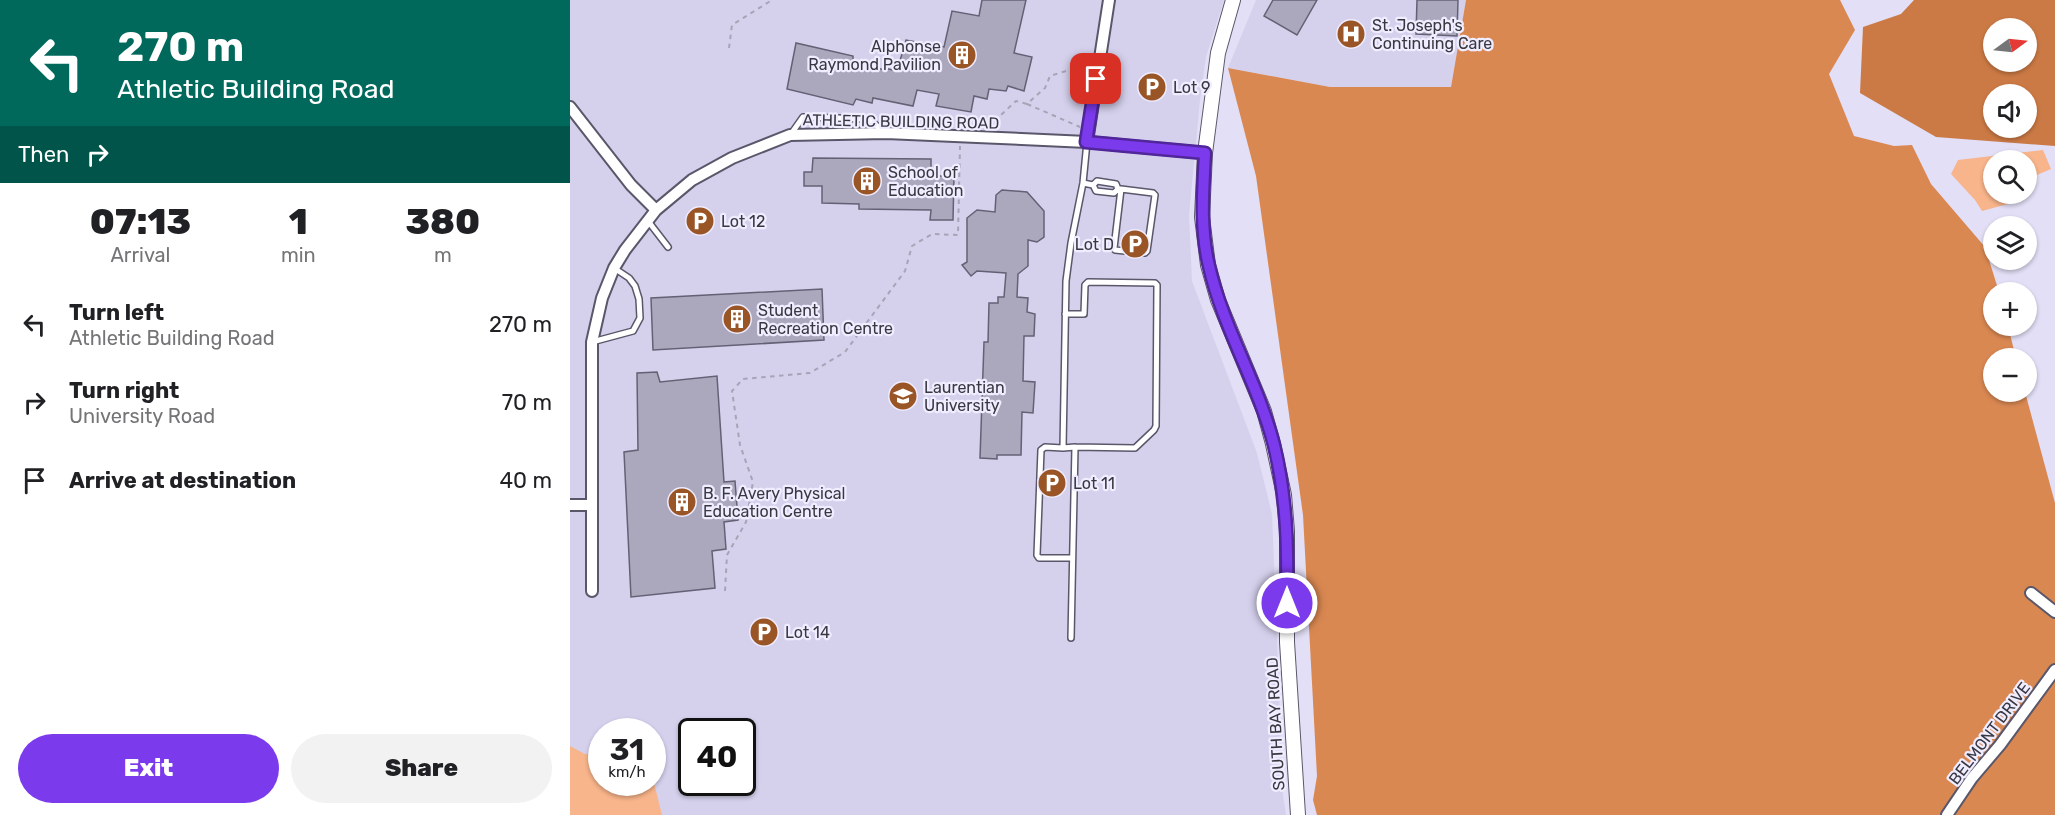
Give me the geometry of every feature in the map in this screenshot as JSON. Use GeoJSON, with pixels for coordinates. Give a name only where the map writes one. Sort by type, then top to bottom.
{"type":"FeatureCollection","features":[{"type":"Feature","properties":{"kind":"street"},"geometry":{"type":"LineString","coordinates":[[1086,142],[1109,0]]}},
{"type":"Feature","properties":{"kind":"street","name":"SOUTH BAY ROAD"},"geometry":{"type":"LineString","coordinates":[[1233,0],[1218,53],[1205,153],[1202,217],[1208,265],[1218,300],[1264,411],[1274,444],[1284,495],[1287,531],[1287,642],[1298,815]]}},
{"type":"Feature","properties":{"kind":"street"},"geometry":{"type":"LineString","coordinates":[[570,107],[631,184],[656,210]]}},
{"type":"Feature","properties":{"kind":"street","name":"ATHLETIC BUILDING ROAD"},"geometry":{"type":"LineString","coordinates":[[592,591],[592,342],[602,298],[614,268],[625,250],[656,210],[692,180],[732,158],[790,135],[886,133],[1086,142],[1205,153]]}},
{"type":"Feature","properties":{"kind":"street"},"geometry":{"type":"LineString","coordinates":[[570,505],[591,505]]}},
{"type":"Feature","properties":{"kind":"street"},"geometry":{"type":"LineString","coordinates":[[2031,593],[2055,612]]}},
{"type":"Feature","properties":{"kind":"street","name":"BELMONT DRIVE"},"geometry":{"type":"LineString","coordinates":[[1947,815],[1971,777],[2000,745],[2055,670]]}},
{"type":"Feature","properties":{"kind":"lane"},"geometry":{"type":"LineString","coordinates":[[790,135],[803,117],[869,119],[886,133]]}},
{"type":"Feature","properties":{"kind":"lane"},"geometry":{"type":"LineString","coordinates":[[1063,448],[1065,314],[1071,243],[1083,183],[1086,142]]}},
{"type":"Feature","properties":{"kind":"lane"},"geometry":{"type":"LineString","coordinates":[[1093,185],[1096,191],[1114,193],[1120,189],[1155,195],[1148,251],[1145,254],[1115,250],[1120,189],[1116,184],[1097,181],[1093,185]]}},
{"type":"Feature","properties":{"kind":"lane"},"geometry":{"type":"LineString","coordinates":[[1083,183],[1093,185]]}},
{"type":"Feature","properties":{"kind":"lane"},"geometry":{"type":"LineString","coordinates":[[648,221],[668,247]]}},
{"type":"Feature","properties":{"kind":"lane"},"geometry":{"type":"LineString","coordinates":[[592,342],[633,331],[640,318],[635,286],[630,278],[614,268]]}},
{"type":"Feature","properties":{"kind":"lane"},"geometry":{"type":"LineString","coordinates":[[1065,314],[1084,314],[1085,285],[1088,282],[1155,283],[1156,285],[1156,426],[1154,430],[1136,448],[1045,447],[1041,450],[1037,555],[1040,558],[1072,558]]}},
{"type":"Feature","properties":{"kind":"lane"},"geometry":{"type":"LineString","coordinates":[[1071,638],[1075,447]]}},
{"type":"Feature","properties":{"kind":"path"},"geometry":{"type":"LineString","coordinates":[[729,48],[732,25],[772,0]]}},
{"type":"Feature","properties":{"kind":"path"},"geometry":{"type":"LineString","coordinates":[[1027,104],[1045,88],[1050,76],[1099,60]]}},
{"type":"Feature","properties":{"kind":"path"},"geometry":{"type":"LineString","coordinates":[[978,137],[1016,101],[1075,126],[1088,128]]}},
{"type":"Feature","properties":{"kind":"path"},"geometry":{"type":"LineString","coordinates":[[725,591],[727,555],[746,522],[753,482],[741,445],[732,391],[742,379],[810,373],[845,352],[905,271],[912,246],[932,234],[958,235],[960,137]]}},
{"type":"Feature","properties":{"kind":"shaded area","name":"Laurentian University"},"geometry":{"type":"Polygon","coordinates":[[[570,0],[1224,0],[1206,57],[1200,100],[1189,215],[1192,281],[1257,453],[1272,514],[1283,795],[1286,815],[570,815],[570,0]]]}},
{"type":"Feature","properties":{"kind":"shaded area","name":"St. Joseph's Continuing Care"},"geometry":{"type":"Polygon","coordinates":[[[1256,0],[1466,0],[1451,87],[1330,87],[1228,68],[1256,0]]]}},
{"type":"Feature","properties":{"kind":"shaded area"},"geometry":{"type":"Polygon","coordinates":[[[1466,0],[1840,0],[1855,30],[1829,74],[1854,136],[1894,146],[1912,145],[1931,184],[1983,245],[1983,270],[1992,270],[1996,282],[1983,282],[1983,336],[2010,336],[2014,348],[1983,348],[1983,402],[2028,402],[2055,503],[2055,815],[1317,815],[1313,800],[1317,776],[1303,515],[1256,176],[1228,68],[1330,87],[1451,87],[1466,0]]]}},
{"type":"Feature","properties":{"kind":"shaded area"},"geometry":{"type":"Polygon","coordinates":[[[1914,0],[2055,0],[2055,146],[1936,137],[1860,93],[1863,27],[1901,14],[1914,0]]]}},
{"type":"Feature","properties":{"kind":"shaded area"},"geometry":{"type":"Polygon","coordinates":[[[2043,150],[2051,169],[2037,175],[2037,151],[2043,150]]]}},
{"type":"Feature","properties":{"kind":"shaded area"},"geometry":{"type":"Polygon","coordinates":[[[1983,157],[1983,204],[2008,204],[1982,211],[1951,174],[1958,160],[1983,157]]]}},
{"type":"Feature","properties":{"kind":"shaded area"},"geometry":{"type":"Polygon","coordinates":[[[570,746],[588,754],[588,796],[657,796],[662,815],[570,815],[570,746]]]}},
{"type":"Feature","properties":{"kind":"building","name":"Alphonse Raymond Pavilion"},"geometry":{"type":"Polygon","coordinates":[[[982,0],[1026,0],[1014,53],[1032,57],[1024,91],[1008,86],[1006,91],[989,89],[987,99],[974,96],[971,112],[936,106],[939,94],[917,90],[913,106],[873,98],[872,103],[856,99],[853,105],[787,89],[796,43],[853,56],[853,60],[884,70],[885,68],[897,71],[906,40],[944,47],[952,11],[979,16],[982,0]]]}},
{"type":"Feature","properties":{"kind":"building"},"geometry":{"type":"Polygon","coordinates":[[[1273,0],[1317,0],[1297,35],[1264,16],[1273,0]]]}},
{"type":"Feature","properties":{"kind":"building"},"geometry":{"type":"Polygon","coordinates":[[[1417,0],[1458,0],[1457,36],[1416,34],[1417,0]]]}},
{"type":"Feature","properties":{"kind":"building","name":"School of Education"},"geometry":{"type":"Polygon","coordinates":[[[813,158],[931,159],[931,176],[954,176],[953,220],[930,220],[931,210],[859,209],[859,204],[822,203],[822,186],[804,186],[804,172],[812,172],[813,158]]]}},
{"type":"Feature","properties":{"kind":"building"},"geometry":{"type":"Polygon","coordinates":[[[1002,190],[1027,192],[1044,211],[1044,237],[1037,242],[1028,240],[1028,266],[1018,274],[1017,297],[1028,298],[1027,312],[1035,314],[1034,336],[1024,336],[1023,381],[1035,382],[1033,413],[1022,412],[1021,455],[997,455],[997,459],[980,458],[984,342],[988,342],[989,303],[998,303],[998,297],[1004,297],[1006,273],[977,271],[971,276],[962,265],[967,262],[967,218],[977,210],[995,212],[996,195],[1002,190]]]}},
{"type":"Feature","properties":{"kind":"building","name":"Student Recreation Centre"},"geometry":{"type":"Polygon","coordinates":[[[822,289],[824,340],[653,350],[651,298],[822,289]]]}},
{"type":"Feature","properties":{"kind":"building","name":"B. F. Avery Physical Education Centre"},"geometry":{"type":"Polygon","coordinates":[[[657,372],[660,382],[717,376],[724,482],[735,481],[738,520],[724,522],[726,549],[712,551],[715,588],[631,597],[624,452],[638,450],[637,373],[657,372]]]}},
{"type":"Feature","properties":{"kind":"place","name":"St. Joseph's Continuing Care"},"geometry":{"type":"Point","coordinates":[1351,34]}},
{"type":"Feature","properties":{"kind":"place","name":"Alphonse Raymond Pavilion"},"geometry":{"type":"Point","coordinates":[962,55]}},
{"type":"Feature","properties":{"kind":"place","name":"Lot 9"},"geometry":{"type":"Point","coordinates":[1152,87]}},
{"type":"Feature","properties":{"kind":"place","name":"School of Education"},"geometry":{"type":"Point","coordinates":[867,181]}},
{"type":"Feature","properties":{"kind":"place","name":"Lot 12"},"geometry":{"type":"Point","coordinates":[700,221]}},
{"type":"Feature","properties":{"kind":"place","name":"Lot D"},"geometry":{"type":"Point","coordinates":[1135,244]}},
{"type":"Feature","properties":{"kind":"place","name":"Student Recreation Centre"},"geometry":{"type":"Point","coordinates":[737,319]}},
{"type":"Feature","properties":{"kind":"place","name":"Laurentian University"},"geometry":{"type":"Point","coordinates":[903,396]}},
{"type":"Feature","properties":{"kind":"place","name":"Lot 11"},"geometry":{"type":"Point","coordinates":[1052,483]}},
{"type":"Feature","properties":{"kind":"place","name":"B. F. Avery Physical Education Centre"},"geometry":{"type":"Point","coordinates":[682,502]}},
{"type":"Feature","properties":{"kind":"place","name":"Lot 14"},"geometry":{"type":"Point","coordinates":[764,632]}},
{"type":"Feature","properties":{"kind":"route"},"geometry":{"type":"LineString","coordinates":[[1096,79],[1086,142],[1205,153],[1202,217],[1208,265],[1218,300],[1254,384],[1274,444],[1284,495],[1287,531],[1287,603]]}}]}
